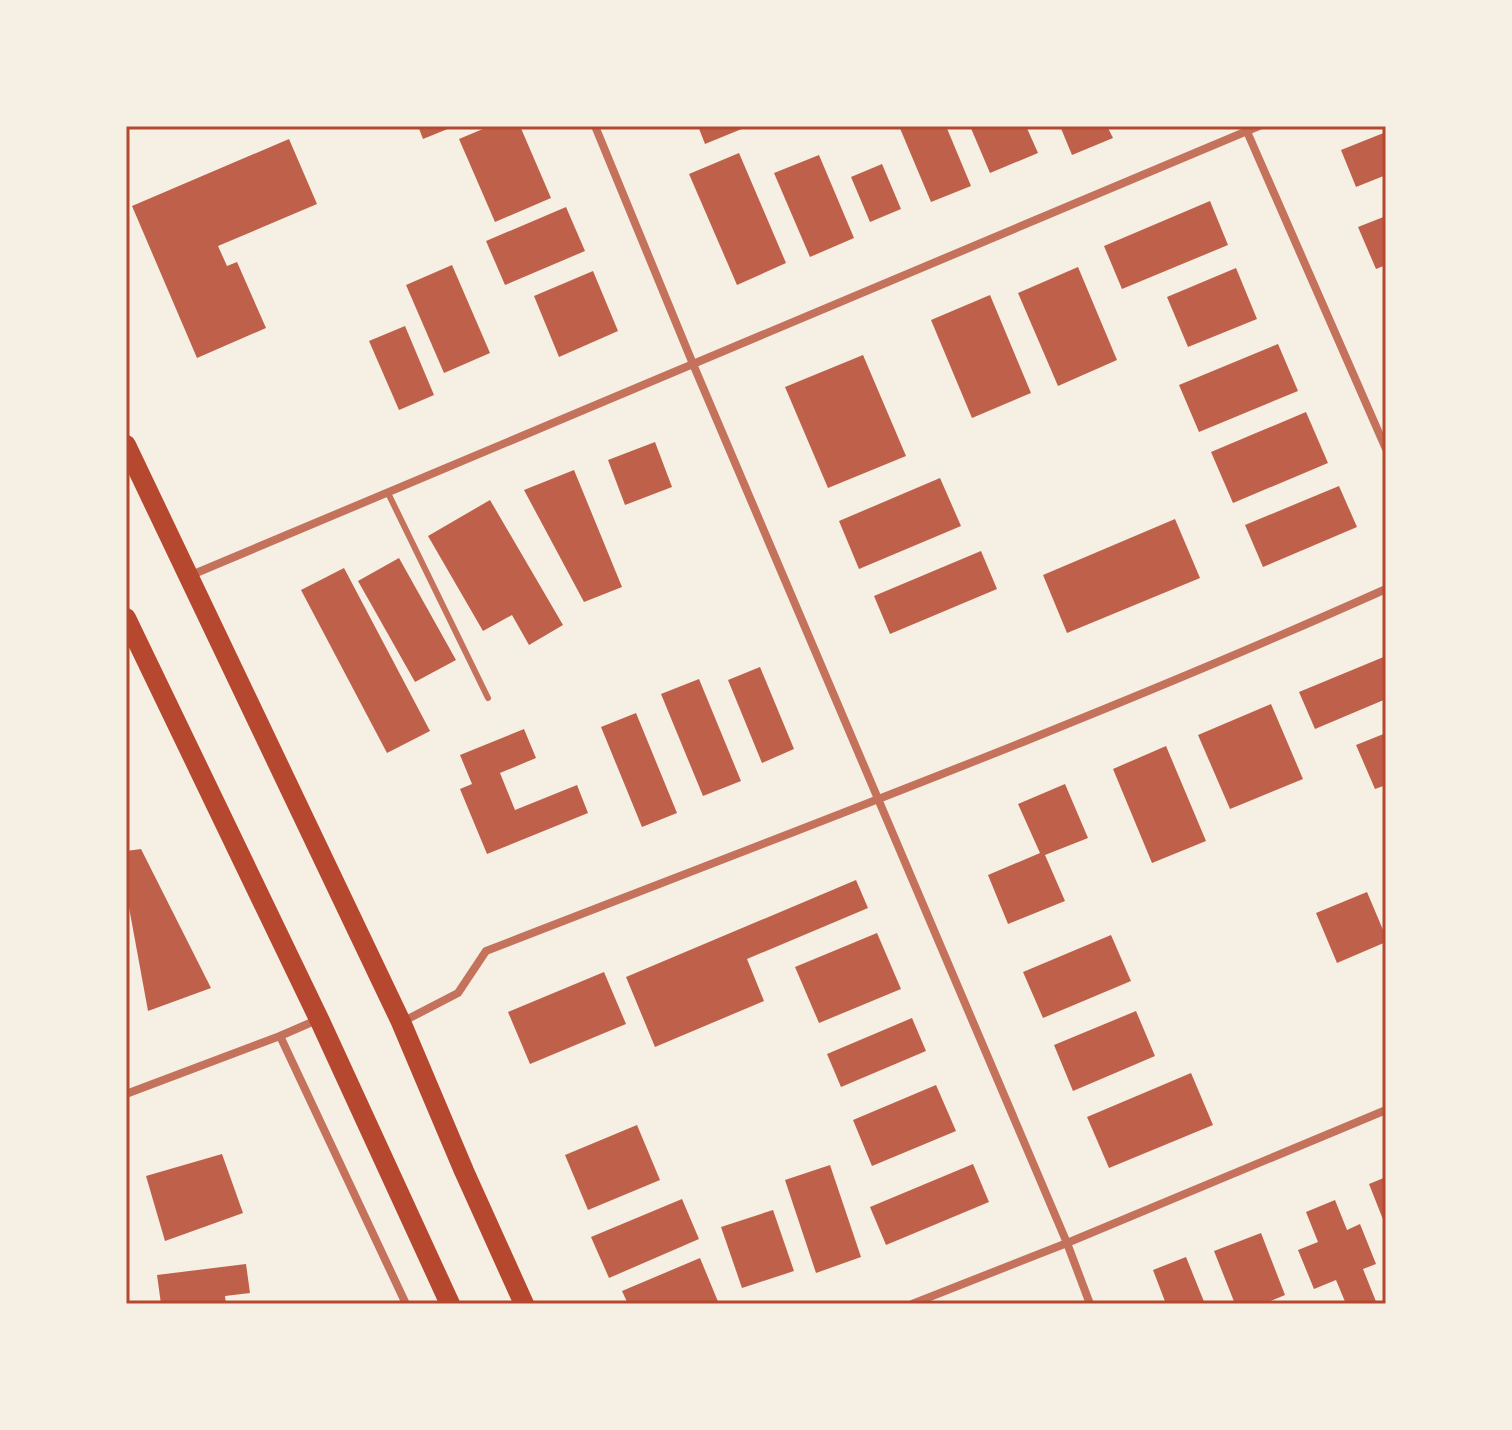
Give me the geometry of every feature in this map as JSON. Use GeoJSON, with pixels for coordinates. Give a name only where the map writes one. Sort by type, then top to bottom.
{"type":"FeatureCollection","features":[{"type":"Feature","properties":{"kind":"main road"},"geometry":{"type":"LineString","coordinates":[[126,445],[401,1022],[524,1304]]}},
{"type":"Feature","properties":{"kind":"main road"},"geometry":{"type":"LineString","coordinates":[[126,618],[319,1019],[450,1304]]}},
{"type":"Feature","properties":{"kind":"street"},"geometry":{"type":"LineString","coordinates":[[595,126],[876,799],[1067,1243],[1090,1304]]}},
{"type":"Feature","properties":{"kind":"street"},"geometry":{"type":"LineString","coordinates":[[189,577],[1246,128],[1259,126]]}},
{"type":"Feature","properties":{"kind":"street"},"geometry":{"type":"LineString","coordinates":[[1246,128],[1386,449]]}},
{"type":"Feature","properties":{"kind":"street"},"geometry":{"type":"LineString","coordinates":[[401,1022],[458,993],[486,951],[1253,648],[1386,589]]}},
{"type":"Feature","properties":{"kind":"street"},"geometry":{"type":"LineString","coordinates":[[126,1094],[319,1019]]}},
{"type":"Feature","properties":{"kind":"street"},"geometry":{"type":"LineString","coordinates":[[280,1036],[406,1304]]}},
{"type":"Feature","properties":{"kind":"street"},"geometry":{"type":"LineString","coordinates":[[912,1304],[1386,1110]]}},
{"type":"Feature","properties":{"kind":"lane"},"geometry":{"type":"LineString","coordinates":[[388,493],[488,698]]}},
{"type":"Feature","properties":{"kind":"building"},"geometry":{"type":"Polygon","coordinates":[[[418,126],[455,126],[423,139],[418,126]]]}},
{"type":"Feature","properties":{"kind":"building"},"geometry":{"type":"Polygon","coordinates":[[[490,126],[520,126],[551,198],[495,222],[459,139],[490,126]]]}},
{"type":"Feature","properties":{"kind":"building"},"geometry":{"type":"Polygon","coordinates":[[[698,126],[749,126],[705,144],[698,126]]]}},
{"type":"Feature","properties":{"kind":"building"},"geometry":{"type":"Polygon","coordinates":[[[899,126],[946,126],[971,186],[931,202],[899,126]]]}},
{"type":"Feature","properties":{"kind":"building"},"geometry":{"type":"Polygon","coordinates":[[[970,126],[1026,126],[1038,153],[990,173],[970,126]]]}},
{"type":"Feature","properties":{"kind":"building"},"geometry":{"type":"Polygon","coordinates":[[[1060,126],[1107,126],[1113,138],[1072,155],[1060,126]]]}},
{"type":"Feature","properties":{"kind":"building"},"geometry":{"type":"Polygon","coordinates":[[[1386,132],[1386,175],[1356,187],[1341,150],[1386,132]]]}},
{"type":"Feature","properties":{"kind":"building"},"geometry":{"type":"Polygon","coordinates":[[[289,139],[317,204],[218,246],[227,266],[237,262],[266,328],[197,358],[132,206],[289,139]]]}},
{"type":"Feature","properties":{"kind":"building"},"geometry":{"type":"Polygon","coordinates":[[[739,153],[786,263],[737,285],[689,174],[739,153]]]}},
{"type":"Feature","properties":{"kind":"building"},"geometry":{"type":"Polygon","coordinates":[[[819,155],[854,238],[810,257],[774,173],[819,155]]]}},
{"type":"Feature","properties":{"kind":"building"},"geometry":{"type":"Polygon","coordinates":[[[882,164],[901,209],[870,222],[851,177],[882,164]]]}},
{"type":"Feature","properties":{"kind":"building"},"geometry":{"type":"Polygon","coordinates":[[[1210,201],[1228,245],[1122,289],[1104,246],[1210,201]]]}},
{"type":"Feature","properties":{"kind":"building"},"geometry":{"type":"Polygon","coordinates":[[[566,207],[585,251],[505,285],[486,241],[566,207]]]}},
{"type":"Feature","properties":{"kind":"building"},"geometry":{"type":"Polygon","coordinates":[[[1386,216],[1386,265],[1376,269],[1358,227],[1386,216]]]}},
{"type":"Feature","properties":{"kind":"building"},"geometry":{"type":"Polygon","coordinates":[[[452,265],[490,353],[444,373],[406,285],[452,265]]]}},
{"type":"Feature","properties":{"kind":"building"},"geometry":{"type":"Polygon","coordinates":[[[1078,267],[1117,360],[1058,386],[1018,293],[1078,267]]]}},
{"type":"Feature","properties":{"kind":"building"},"geometry":{"type":"Polygon","coordinates":[[[1236,268],[1257,319],[1188,347],[1167,297],[1236,268]]]}},
{"type":"Feature","properties":{"kind":"building"},"geometry":{"type":"Polygon","coordinates":[[[593,271],[618,331],[559,357],[534,296],[593,271]]]}},
{"type":"Feature","properties":{"kind":"building"},"geometry":{"type":"Polygon","coordinates":[[[990,295],[1031,393],[972,418],[931,320],[990,295]]]}},
{"type":"Feature","properties":{"kind":"building"},"geometry":{"type":"Polygon","coordinates":[[[405,326],[434,395],[399,410],[369,341],[405,326]]]}},
{"type":"Feature","properties":{"kind":"building"},"geometry":{"type":"Polygon","coordinates":[[[1278,344],[1298,391],[1199,432],[1179,385],[1278,344]]]}},
{"type":"Feature","properties":{"kind":"building"},"geometry":{"type":"Polygon","coordinates":[[[863,355],[906,456],[828,488],[785,387],[863,355]]]}},
{"type":"Feature","properties":{"kind":"building"},"geometry":{"type":"Polygon","coordinates":[[[1306,412],[1328,463],[1233,503],[1211,452],[1306,412]]]}},
{"type":"Feature","properties":{"kind":"building"},"geometry":{"type":"Polygon","coordinates":[[[655,442],[672,487],[625,505],[608,460],[655,442]]]}},
{"type":"Feature","properties":{"kind":"building"},"geometry":{"type":"Polygon","coordinates":[[[574,470],[622,587],[584,602],[524,490],[574,470]]]}},
{"type":"Feature","properties":{"kind":"building"},"geometry":{"type":"Polygon","coordinates":[[[940,478],[961,526],[859,569],[839,521],[940,478]]]}},
{"type":"Feature","properties":{"kind":"building"},"geometry":{"type":"Polygon","coordinates":[[[1339,486],[1357,527],[1263,567],[1245,525],[1339,486]]]}},
{"type":"Feature","properties":{"kind":"building"},"geometry":{"type":"Polygon","coordinates":[[[490,500],[563,625],[529,645],[512,615],[483,631],[428,536],[490,500]]]}},
{"type":"Feature","properties":{"kind":"building"},"geometry":{"type":"Polygon","coordinates":[[[1175,519],[1200,578],[1067,633],[1043,575],[1175,519]]]}},
{"type":"Feature","properties":{"kind":"building"},"geometry":{"type":"Polygon","coordinates":[[[981,551],[997,589],[890,634],[874,596],[981,551]]]}},
{"type":"Feature","properties":{"kind":"building"},"geometry":{"type":"Polygon","coordinates":[[[399,558],[456,660],[415,682],[358,581],[399,558]]]}},
{"type":"Feature","properties":{"kind":"building"},"geometry":{"type":"Polygon","coordinates":[[[344,568],[430,731],[387,753],[301,590],[344,568]]]}},
{"type":"Feature","properties":{"kind":"building"},"geometry":{"type":"Polygon","coordinates":[[[1386,656],[1386,699],[1315,729],[1299,692],[1386,656]]]}},
{"type":"Feature","properties":{"kind":"building"},"geometry":{"type":"Polygon","coordinates":[[[760,667],[794,749],[762,763],[728,680],[760,667]]]}},
{"type":"Feature","properties":{"kind":"building"},"geometry":{"type":"Polygon","coordinates":[[[699,679],[741,781],[703,796],[661,694],[699,679]]]}},
{"type":"Feature","properties":{"kind":"building"},"geometry":{"type":"Polygon","coordinates":[[[1271,704],[1303,779],[1230,809],[1198,735],[1271,704]]]}},
{"type":"Feature","properties":{"kind":"building"},"geometry":{"type":"Polygon","coordinates":[[[636,713],[677,813],[642,827],[601,727],[636,713]]]}},
{"type":"Feature","properties":{"kind":"building"},"geometry":{"type":"Polygon","coordinates":[[[524,729],[536,758],[500,773],[515,810],[577,785],[588,813],[487,854],[460,789],[472,784],[460,755],[524,729]]]}},
{"type":"Feature","properties":{"kind":"building"},"geometry":{"type":"Polygon","coordinates":[[[1386,733],[1386,785],[1375,789],[1356,745],[1386,733]]]}},
{"type":"Feature","properties":{"kind":"building"},"geometry":{"type":"Polygon","coordinates":[[[1166,746],[1206,841],[1152,863],[1113,769],[1166,746]]]}},
{"type":"Feature","properties":{"kind":"building"},"geometry":{"type":"Polygon","coordinates":[[[1065,784],[1088,838],[1045,855],[1065,901],[1008,924],[988,875],[1040,853],[1018,804],[1065,784]]]}},
{"type":"Feature","properties":{"kind":"building"},"geometry":{"type":"Polygon","coordinates":[[[141,849],[211,988],[148,1011],[126,891],[126,851],[141,849]]]}},
{"type":"Feature","properties":{"kind":"building"},"geometry":{"type":"Polygon","coordinates":[[[856,880],[868,908],[747,959],[764,1001],[655,1047],[626,977],[856,880]]]}},
{"type":"Feature","properties":{"kind":"building"},"geometry":{"type":"Polygon","coordinates":[[[1367,892],[1386,942],[1337,963],[1316,913],[1367,892]]]}},
{"type":"Feature","properties":{"kind":"building"},"geometry":{"type":"Polygon","coordinates":[[[877,933],[901,989],[819,1023],[795,967],[877,933]]]}},
{"type":"Feature","properties":{"kind":"building"},"geometry":{"type":"Polygon","coordinates":[[[1111,935],[1131,981],[1043,1018],[1023,972],[1111,935]]]}},
{"type":"Feature","properties":{"kind":"building"},"geometry":{"type":"Polygon","coordinates":[[[604,972],[626,1024],[530,1064],[508,1012],[604,972]]]}},
{"type":"Feature","properties":{"kind":"building"},"geometry":{"type":"Polygon","coordinates":[[[1136,1011],[1155,1056],[1073,1091],[1054,1045],[1136,1011]]]}},
{"type":"Feature","properties":{"kind":"building"},"geometry":{"type":"Polygon","coordinates":[[[912,1018],[926,1051],[841,1087],[827,1054],[912,1018]]]}},
{"type":"Feature","properties":{"kind":"building"},"geometry":{"type":"Polygon","coordinates":[[[1191,1073],[1213,1125],[1109,1168],[1087,1117],[1191,1073]]]}},
{"type":"Feature","properties":{"kind":"building"},"geometry":{"type":"Polygon","coordinates":[[[936,1085],[956,1131],[872,1166],[853,1120],[936,1085]]]}},
{"type":"Feature","properties":{"kind":"building"},"geometry":{"type":"Polygon","coordinates":[[[637,1125],[660,1180],[588,1210],[565,1155],[637,1125]]]}},
{"type":"Feature","properties":{"kind":"building"},"geometry":{"type":"Polygon","coordinates":[[[222,1154],[243,1213],[165,1241],[146,1176],[222,1154]]]}},
{"type":"Feature","properties":{"kind":"building"},"geometry":{"type":"Polygon","coordinates":[[[973,1164],[989,1202],[886,1245],[870,1207],[973,1164]]]}},
{"type":"Feature","properties":{"kind":"building"},"geometry":{"type":"Polygon","coordinates":[[[830,1165],[861,1257],[816,1273],[785,1180],[830,1165]]]}},
{"type":"Feature","properties":{"kind":"building"},"geometry":{"type":"Polygon","coordinates":[[[1386,1177],[1386,1227],[1369,1184],[1386,1177]]]}},
{"type":"Feature","properties":{"kind":"building"},"geometry":{"type":"Polygon","coordinates":[[[682,1199],[699,1239],[609,1278],[591,1237],[682,1199]]]}},
{"type":"Feature","properties":{"kind":"building"},"geometry":{"type":"Polygon","coordinates":[[[1335,1200],[1347,1230],[1360,1224],[1376,1264],[1363,1269],[1377,1304],[1346,1304],[1336,1280],[1314,1289],[1298,1250],[1318,1242],[1306,1212],[1335,1200]]]}},
{"type":"Feature","properties":{"kind":"building"},"geometry":{"type":"Polygon","coordinates":[[[773,1210],[794,1271],[742,1288],[721,1227],[773,1210]]]}},
{"type":"Feature","properties":{"kind":"building"},"geometry":{"type":"Polygon","coordinates":[[[1261,1233],[1285,1295],[1263,1304],[1235,1304],[1214,1251],[1261,1233]]]}},
{"type":"Feature","properties":{"kind":"building"},"geometry":{"type":"Polygon","coordinates":[[[1186,1257],[1205,1304],[1166,1304],[1153,1270],[1186,1257]]]}},
{"type":"Feature","properties":{"kind":"building"},"geometry":{"type":"Polygon","coordinates":[[[700,1258],[719,1304],[628,1304],[622,1291],[700,1258]]]}},
{"type":"Feature","properties":{"kind":"building"},"geometry":{"type":"Polygon","coordinates":[[[246,1264],[250,1293],[225,1296],[226,1304],[161,1304],[157,1275],[246,1264]]]}}]}
